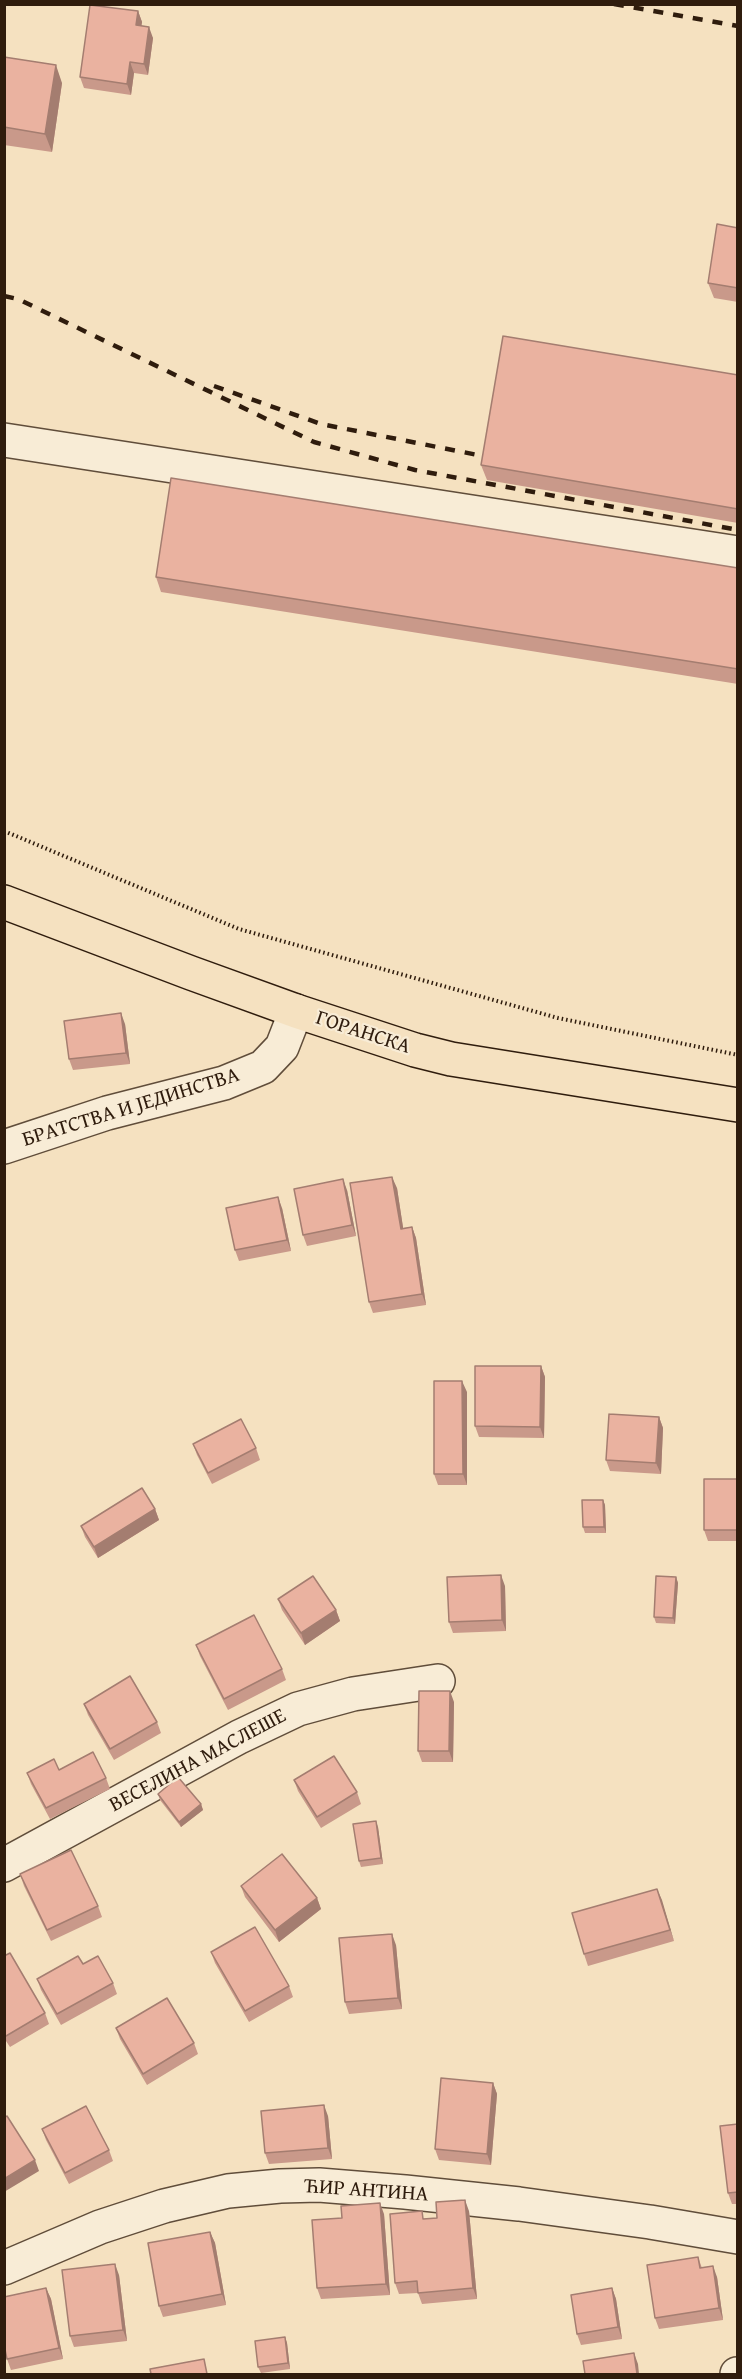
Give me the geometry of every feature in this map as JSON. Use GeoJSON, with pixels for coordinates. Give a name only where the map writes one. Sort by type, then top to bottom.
{"type":"FeatureCollection","features":[{"type":"Feature","properties":{"kind":"main road","name":"ГОРАНСКА"},"geometry":{"type":"LineString","coordinates":[[4,902],[60,925],[379,1040],[451,1059],[738,1105]]}},
{"type":"Feature","properties":{"kind":"street"},"geometry":{"type":"LineString","coordinates":[[4,440],[738,553]]}},
{"type":"Feature","properties":{"kind":"street","name":"БРАТСТВА И ЈЕДИНСТВА"},"geometry":{"type":"LineString","coordinates":[[4,1147],[107,1113],[224,1083],[263,1067],[282,1047],[296,1011]]}},
{"type":"Feature","properties":{"kind":"street","name":"ВЕСЕЛИНА МАСЛЕШЕ"},"geometry":{"type":"LineString","coordinates":[[4,1864],[239,1737],[298,1709],[353,1694],[438,1680]]}},
{"type":"Feature","properties":{"kind":"street","name":"ЋИР АНТИНА"},"geometry":{"type":"LineString","coordinates":[[4,2268],[100,2227],[164,2206],[228,2191],[280,2186],[319,2186],[405,2192],[508,2202],[738,2237]]}},
{"type":"Feature","properties":{"kind":"path"},"geometry":{"type":"LineString","coordinates":[[4,831],[239,929],[558,1018],[738,1055]]}},
{"type":"Feature","properties":{"kind":"building"},"geometry":{"type":"Polygon","coordinates":[[[90,5],[138,11],[136,25],[149,27],[144,64],[130,62],[127,84],[80,77],[90,5]]]}},
{"type":"Feature","properties":{"kind":"building"},"geometry":{"type":"Polygon","coordinates":[[[4,57],[56,65],[45,134],[4,127],[4,57]]]}},
{"type":"Feature","properties":{"kind":"building"},"geometry":{"type":"Polygon","coordinates":[[[717,224],[738,228],[738,288],[708,283],[717,224]]]}},
{"type":"Feature","properties":{"kind":"building"},"geometry":{"type":"Polygon","coordinates":[[[503,336],[738,375],[738,509],[481,465],[503,336]]]}},
{"type":"Feature","properties":{"kind":"building"},"geometry":{"type":"Polygon","coordinates":[[[171,478],[738,568],[738,669],[156,577],[171,478]]]}},
{"type":"Feature","properties":{"kind":"building"},"geometry":{"type":"Polygon","coordinates":[[[121,1013],[126,1053],[69,1059],[64,1021],[121,1013]]]}},
{"type":"Feature","properties":{"kind":"building"},"geometry":{"type":"Polygon","coordinates":[[[392,1177],[401,1229],[412,1227],[422,1294],[369,1302],[350,1183],[392,1177]]]}},
{"type":"Feature","properties":{"kind":"building"},"geometry":{"type":"Polygon","coordinates":[[[343,1179],[352,1225],[303,1235],[294,1189],[343,1179]]]}},
{"type":"Feature","properties":{"kind":"building"},"geometry":{"type":"Polygon","coordinates":[[[278,1197],[287,1240],[235,1250],[226,1208],[278,1197]]]}},
{"type":"Feature","properties":{"kind":"building"},"geometry":{"type":"Polygon","coordinates":[[[475,1366],[541,1366],[540,1427],[475,1426],[475,1366]]]}},
{"type":"Feature","properties":{"kind":"building"},"geometry":{"type":"Polygon","coordinates":[[[434,1381],[462,1381],[463,1474],[434,1474],[434,1381]]]}},
{"type":"Feature","properties":{"kind":"building"},"geometry":{"type":"Polygon","coordinates":[[[609,1414],[659,1417],[656,1463],[606,1460],[609,1414]]]}},
{"type":"Feature","properties":{"kind":"building"},"geometry":{"type":"Polygon","coordinates":[[[241,1419],[256,1448],[208,1473],[193,1444],[241,1419]]]}},
{"type":"Feature","properties":{"kind":"building"},"geometry":{"type":"Polygon","coordinates":[[[704,1479],[738,1479],[738,1530],[704,1530],[704,1479]]]}},
{"type":"Feature","properties":{"kind":"building"},"geometry":{"type":"Polygon","coordinates":[[[142,1488],[155,1509],[94,1547],[81,1526],[142,1488]]]}},
{"type":"Feature","properties":{"kind":"building"},"geometry":{"type":"Polygon","coordinates":[[[582,1500],[603,1500],[604,1527],[583,1527],[582,1500]]]}},
{"type":"Feature","properties":{"kind":"building"},"geometry":{"type":"Polygon","coordinates":[[[501,1575],[502,1620],[449,1622],[447,1577],[501,1575]]]}},
{"type":"Feature","properties":{"kind":"building"},"geometry":{"type":"Polygon","coordinates":[[[313,1576],[336,1610],[301,1633],[278,1599],[313,1576]]]}},
{"type":"Feature","properties":{"kind":"building"},"geometry":{"type":"Polygon","coordinates":[[[656,1576],[676,1577],[673,1618],[654,1617],[656,1576]]]}},
{"type":"Feature","properties":{"kind":"building"},"geometry":{"type":"Polygon","coordinates":[[[254,1615],[282,1669],[224,1699],[196,1645],[254,1615]]]}},
{"type":"Feature","properties":{"kind":"building"},"geometry":{"type":"Polygon","coordinates":[[[130,1676],[157,1722],[110,1749],[84,1704],[130,1676]]]}},
{"type":"Feature","properties":{"kind":"building"},"geometry":{"type":"Polygon","coordinates":[[[419,1691],[450,1691],[449,1751],[418,1751],[419,1691]]]}},
{"type":"Feature","properties":{"kind":"building"},"geometry":{"type":"Polygon","coordinates":[[[93,1752],[106,1778],[46,1808],[27,1773],[54,1759],[59,1770],[93,1752]]]}},
{"type":"Feature","properties":{"kind":"building"},"geometry":{"type":"Polygon","coordinates":[[[334,1756],[357,1792],[317,1817],[294,1780],[334,1756]]]}},
{"type":"Feature","properties":{"kind":"building"},"geometry":{"type":"Polygon","coordinates":[[[178,1777],[201,1804],[179,1822],[158,1794],[178,1777]]]}},
{"type":"Feature","properties":{"kind":"building"},"geometry":{"type":"Polygon","coordinates":[[[376,1821],[381,1858],[359,1861],[353,1824],[376,1821]]]}},
{"type":"Feature","properties":{"kind":"building"},"geometry":{"type":"Polygon","coordinates":[[[71,1850],[98,1906],[47,1930],[20,1874],[71,1850]]]}},
{"type":"Feature","properties":{"kind":"building"},"geometry":{"type":"Polygon","coordinates":[[[282,1854],[317,1898],[275,1930],[241,1886],[282,1854]]]}},
{"type":"Feature","properties":{"kind":"building"},"geometry":{"type":"Polygon","coordinates":[[[657,1889],[670,1930],[584,1954],[572,1913],[657,1889]]]}},
{"type":"Feature","properties":{"kind":"building"},"geometry":{"type":"Polygon","coordinates":[[[255,1927],[289,1986],[245,2011],[211,1952],[255,1927]]]}},
{"type":"Feature","properties":{"kind":"building"},"geometry":{"type":"Polygon","coordinates":[[[392,1934],[398,1998],[345,2002],[339,1938],[392,1934]]]}},
{"type":"Feature","properties":{"kind":"building"},"geometry":{"type":"Polygon","coordinates":[[[10,1953],[45,2013],[6,2036],[4,2034],[4,1956],[10,1953]]]}},
{"type":"Feature","properties":{"kind":"building"},"geometry":{"type":"Polygon","coordinates":[[[78,1956],[83,1964],[98,1956],[113,1983],[57,2014],[37,1979],[78,1956]]]}},
{"type":"Feature","properties":{"kind":"building"},"geometry":{"type":"Polygon","coordinates":[[[167,1998],[194,2043],[143,2074],[116,2028],[167,1998]]]}},
{"type":"Feature","properties":{"kind":"building"},"geometry":{"type":"Polygon","coordinates":[[[441,2078],[493,2083],[487,2154],[435,2149],[441,2078]]]}},
{"type":"Feature","properties":{"kind":"building"},"geometry":{"type":"Polygon","coordinates":[[[324,2105],[328,2148],[265,2153],[261,2111],[324,2105]]]}},
{"type":"Feature","properties":{"kind":"building"},"geometry":{"type":"Polygon","coordinates":[[[86,2106],[109,2150],[65,2173],[42,2129],[86,2106]]]}},
{"type":"Feature","properties":{"kind":"building"},"geometry":{"type":"Polygon","coordinates":[[[7,2116],[35,2160],[4,2179],[4,2118],[7,2116]]]}},
{"type":"Feature","properties":{"kind":"building"},"geometry":{"type":"Polygon","coordinates":[[[738,2124],[738,2192],[728,2193],[720,2126],[738,2124]]]}},
{"type":"Feature","properties":{"kind":"building"},"geometry":{"type":"Polygon","coordinates":[[[465,2200],[473,2288],[418,2293],[417,2281],[395,2283],[390,2214],[422,2211],[423,2219],[437,2218],[436,2202],[465,2200]]]}},
{"type":"Feature","properties":{"kind":"building"},"geometry":{"type":"Polygon","coordinates":[[[380,2203],[386,2284],[317,2288],[312,2220],[342,2218],[341,2206],[380,2203]]]}},
{"type":"Feature","properties":{"kind":"building"},"geometry":{"type":"Polygon","coordinates":[[[210,2232],[222,2294],[159,2306],[148,2243],[210,2232]]]}},
{"type":"Feature","properties":{"kind":"building"},"geometry":{"type":"Polygon","coordinates":[[[698,2257],[700,2268],[713,2266],[719,2308],[655,2318],[647,2265],[698,2257]]]}},
{"type":"Feature","properties":{"kind":"building"},"geometry":{"type":"Polygon","coordinates":[[[115,2264],[123,2330],[70,2336],[62,2270],[115,2264]]]}},
{"type":"Feature","properties":{"kind":"building"},"geometry":{"type":"Polygon","coordinates":[[[46,2288],[59,2348],[7,2359],[4,2345],[4,2297],[46,2288]]]}},
{"type":"Feature","properties":{"kind":"building"},"geometry":{"type":"Polygon","coordinates":[[[612,2288],[618,2327],[577,2334],[571,2295],[612,2288]]]}},
{"type":"Feature","properties":{"kind":"building"},"geometry":{"type":"Polygon","coordinates":[[[285,2337],[288,2363],[258,2367],[255,2341],[285,2337]]]}},
{"type":"Feature","properties":{"kind":"building"},"geometry":{"type":"Polygon","coordinates":[[[634,2353],[637,2374],[585,2374],[583,2361],[634,2353]]]}},
{"type":"Feature","properties":{"kind":"building"},"geometry":{"type":"Polygon","coordinates":[[[204,2359],[207,2374],[151,2374],[150,2369],[204,2359]]]}},
{"type":"Feature","properties":{"kind":"railway"},"geometry":{"type":"LineString","coordinates":[[614,4],[738,26]]}},
{"type":"Feature","properties":{"kind":"railway"},"geometry":{"type":"LineString","coordinates":[[4,296],[18,299],[314,442],[415,470],[738,530]]}},
{"type":"Feature","properties":{"kind":"railway"},"geometry":{"type":"LineString","coordinates":[[214,386],[321,424],[498,459]]}}]}
